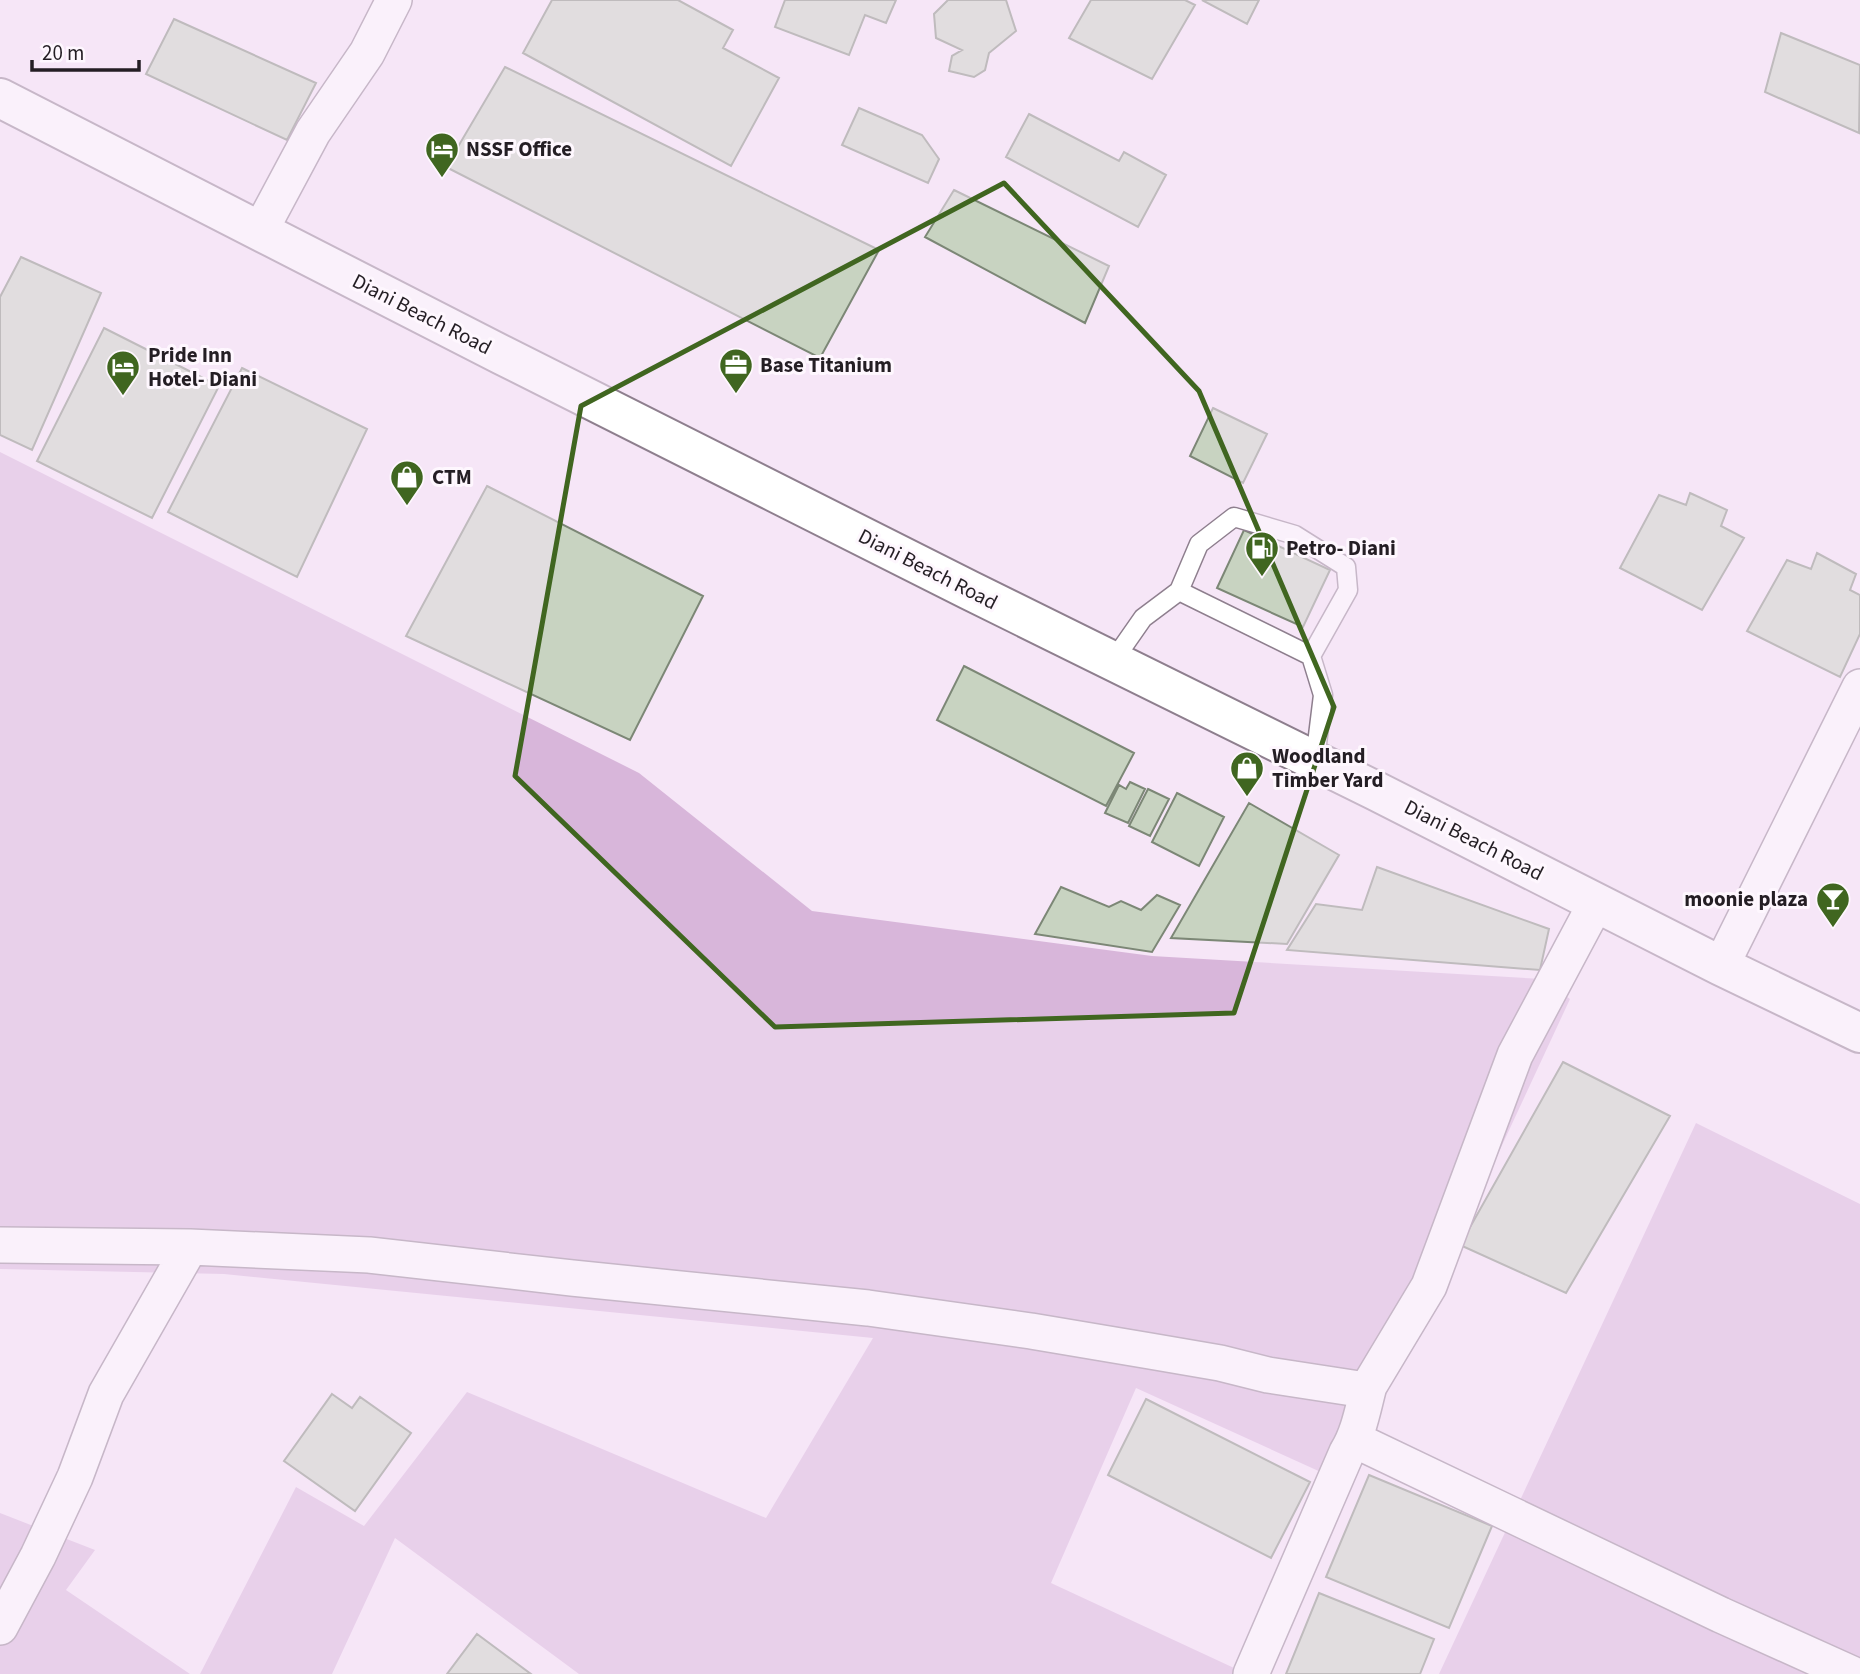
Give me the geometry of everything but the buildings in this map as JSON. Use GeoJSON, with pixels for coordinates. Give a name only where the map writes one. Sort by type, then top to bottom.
{"type":"FeatureCollection","features":[{"type":"Feature","properties":{"kind":"main road","name":"Diani Beach Road"},"geometry":{"type":"LineString","coordinates":[[0,99],[502,355],[1315,760],[1721,966],[1860,1033]]}},
{"type":"Feature","properties":{"kind":"street"},"geometry":{"type":"LineString","coordinates":[[260,231],[313,132],[367,52],[394,0]]}},
{"type":"Feature","properties":{"kind":"street"},"geometry":{"type":"LineString","coordinates":[[1721,966],[1860,687]]}},
{"type":"Feature","properties":{"kind":"street"},"geometry":{"type":"LineString","coordinates":[[1251,1674],[1347,1452],[1355,1440],[1369,1386],[1429,1286],[1514,1055],[1597,903]]}},
{"type":"Feature","properties":{"kind":"street"},"geometry":{"type":"LineString","coordinates":[[0,1245],[190,1247],[369,1255],[868,1308],[1031,1331],[1220,1363],[1268,1375],[1359,1389],[1369,1386]]}},
{"type":"Feature","properties":{"kind":"street"},"geometry":{"type":"LineString","coordinates":[[0,1627],[38,1556],[75,1477],[106,1394],[190,1247]]}},
{"type":"Feature","properties":{"kind":"street"},"geometry":{"type":"LineString","coordinates":[[1355,1440],[1721,1615],[1852,1674]]}},
{"type":"Feature","properties":{"kind":"lane"},"geometry":{"type":"LineString","coordinates":[[1113,661],[1143,618],[1179,591],[1199,544],[1234,517],[1294,535],[1346,567],[1348,590],[1311,656],[1323,695],[1315,760]]}},
{"type":"Feature","properties":{"kind":"lane"},"geometry":{"type":"LineString","coordinates":[[1179,591],[1311,656]]}},
{"type":"Feature","properties":{"kind":"highlighted area"},"geometry":{"type":"Polygon","coordinates":[[[1004,183],[1199,391],[1334,707],[1234,1013],[775,1027],[515,776],[581,406],[1004,183]]]}},
{"type":"Feature","properties":{"kind":"shaded area"},"geometry":{"type":"Polygon","coordinates":[[[0,452],[639,773],[812,911],[1152,956],[1542,979],[1570,999],[1345,1483],[1136,1388],[1051,1583],[1247,1674],[579,1674],[395,1538],[332,1674],[200,1674],[296,1487],[364,1526],[467,1392],[766,1518],[873,1338],[224,1274],[0,1269],[0,452]]]}},
{"type":"Feature","properties":{"kind":"shaded area"},"geometry":{"type":"Polygon","coordinates":[[[1696,1123],[1860,1204],[1860,1674],[1439,1674],[1696,1123]]]}},
{"type":"Feature","properties":{"kind":"shaded area"},"geometry":{"type":"Polygon","coordinates":[[[0,1513],[95,1550],[66,1590],[190,1674],[0,1674],[0,1513]]]}},
{"type":"Feature","properties":{"kind":"place","name":"NSSF Office"},"geometry":{"type":"Point","coordinates":[442,179]}},
{"type":"Feature","properties":{"kind":"place","name":"Base Titanium"},"geometry":{"type":"Point","coordinates":[736,395]}},
{"type":"Feature","properties":{"kind":"place","name":"Pride Inn Hotel- Diani"},"geometry":{"type":"Point","coordinates":[123,397]}},
{"type":"Feature","properties":{"kind":"place","name":"CTM"},"geometry":{"type":"Point","coordinates":[407,507]}},
{"type":"Feature","properties":{"kind":"place","name":"Petro- Diani"},"geometry":{"type":"Point","coordinates":[1262,578]}},
{"type":"Feature","properties":{"kind":"place","name":"Woodland Timber Yard"},"geometry":{"type":"Point","coordinates":[1247,798]}},
{"type":"Feature","properties":{"kind":"place","name":"moonie plaza"},"geometry":{"type":"Point","coordinates":[1833,929]}}]}
